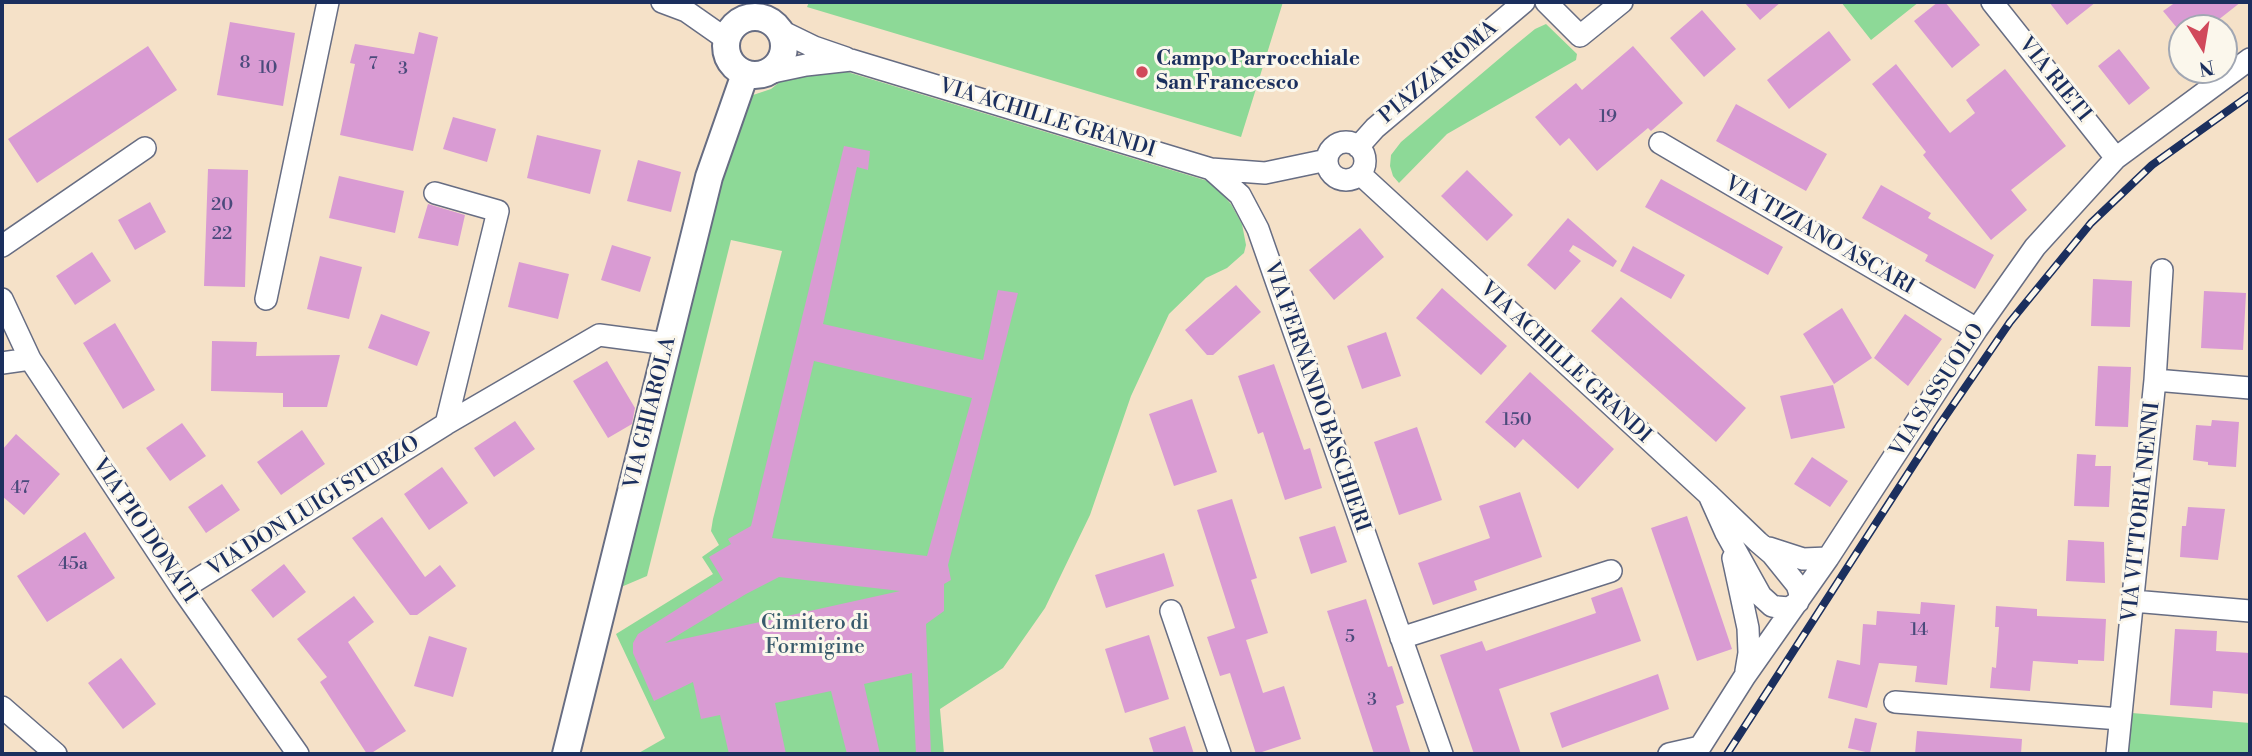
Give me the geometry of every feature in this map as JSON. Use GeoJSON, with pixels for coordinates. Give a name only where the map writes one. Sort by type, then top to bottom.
{"type":"FeatureCollection","features":[{"type":"Feature","properties":{"kind":"street"},"geometry":{"type":"LineString","coordinates":[[266,299],[328,2]]}},
{"type":"Feature","properties":{"kind":"street"},"geometry":{"type":"LineString","coordinates":[[662,2],[686,11],[726,38]]}},
{"type":"Feature","properties":{"kind":"street","name":"PIAZZA ROMA"},"geometry":{"type":"LineString","coordinates":[[1358,147],[1375,128],[1524,2]]}},
{"type":"Feature","properties":{"kind":"street"},"geometry":{"type":"LineString","coordinates":[[1546,2],[1580,36],[1622,2]]}},
{"type":"Feature","properties":{"kind":"street","name":"VIA RIETI"},"geometry":{"type":"LineString","coordinates":[[1992,2],[2116,158]]}},
{"type":"Feature","properties":{"kind":"street"},"geometry":{"type":"LineString","coordinates":[[757,74],[731,64],[727,56],[726,38],[736,23],[754,16],[769,16],[814,47],[851,60]]}},
{"type":"Feature","properties":{"kind":"street","name":"VIA GHIAROLA"},"geometry":{"type":"LineString","coordinates":[[566,754],[709,177],[757,74],[782,58],[784,49],[769,16]]}},
{"type":"Feature","properties":{"kind":"street","name":"VIA ACHILLE GRANDI"},"geometry":{"type":"LineString","coordinates":[[757,74],[851,60],[1211,169],[1265,173],[1327,160]]}},
{"type":"Feature","properties":{"kind":"street","name":"VIA SASSUOLO"},"geometry":{"type":"LineString","coordinates":[[1669,754],[1706,751],[1745,676],[1828,558],[1977,329],[2035,247],[2116,158],[2250,60]]}},
{"type":"Feature","properties":{"kind":"street"},"geometry":{"type":"LineString","coordinates":[[1347,143],[1358,147],[1364,157],[1360,174],[1350,180],[1338,179],[1330,171],[1328,154],[1336,145],[1347,143]]}},
{"type":"Feature","properties":{"kind":"street","name":"VIA TIZIANO ASCARI"},"geometry":{"type":"LineString","coordinates":[[1660,143],[1977,329]]}},
{"type":"Feature","properties":{"kind":"street"},"geometry":{"type":"LineString","coordinates":[[2,246],[145,148]]}},
{"type":"Feature","properties":{"kind":"street","name":"VIA FERNANDO BASCHIERI"},"geometry":{"type":"LineString","coordinates":[[1211,169],[1240,195],[1258,229],[1442,754]]}},
{"type":"Feature","properties":{"kind":"street","name":"VIA ACHILLE GRANDI"},"geometry":{"type":"LineString","coordinates":[[1360,174],[1709,495],[1758,542],[1791,575],[1800,594],[1798,602],[1789,608],[1783,608],[1772,606],[1766,601],[1726,533],[1709,495]]}},
{"type":"Feature","properties":{"kind":"street"},"geometry":{"type":"LineString","coordinates":[[435,193],[498,211],[446,424]]}},
{"type":"Feature","properties":{"kind":"street","name":"VIA VITTORIA NENNI"},"geometry":{"type":"LineString","coordinates":[[2117,754],[2155,380],[2162,270]]}},
{"type":"Feature","properties":{"kind":"street","name":"VIA PIO DONATI"},"geometry":{"type":"LineString","coordinates":[[2,299],[30,359],[182,589],[299,754]]}},
{"type":"Feature","properties":{"kind":"street","name":"VIA DON LUIGI STURZO"},"geometry":{"type":"LineString","coordinates":[[182,589],[446,424],[598,335],[668,344]]}},
{"type":"Feature","properties":{"kind":"street"},"geometry":{"type":"LineString","coordinates":[[2,363],[30,359]]}},
{"type":"Feature","properties":{"kind":"street"},"geometry":{"type":"LineString","coordinates":[[2155,380],[2250,388]]}},
{"type":"Feature","properties":{"kind":"street","name":"VIA ACHILLE GRANDI"},"geometry":{"type":"LineString","coordinates":[[1726,533],[1748,628],[1749,653],[1745,676]]}},
{"type":"Feature","properties":{"kind":"street","name":"VIA ACHILLE GRANDI"},"geometry":{"type":"LineString","coordinates":[[1758,542],[1774,551],[1802,559],[1828,558]]}},
{"type":"Feature","properties":{"kind":"street"},"geometry":{"type":"LineString","coordinates":[[1401,638],[1611,571]]}},
{"type":"Feature","properties":{"kind":"street"},"geometry":{"type":"LineString","coordinates":[[2133,601],[2250,611]]}},
{"type":"Feature","properties":{"kind":"street"},"geometry":{"type":"LineString","coordinates":[[1171,611],[1220,754]]}},
{"type":"Feature","properties":{"kind":"street"},"geometry":{"type":"LineString","coordinates":[[1895,702],[2120,719]]}},
{"type":"Feature","properties":{"kind":"street"},"geometry":{"type":"LineString","coordinates":[[2,707],[56,754]]}},
{"type":"Feature","properties":{"kind":"green space","name":"Campo Parrocchiale San Francesco"},"geometry":{"type":"Polygon","coordinates":[[[809,2],[1283,2],[1241,137],[807,7],[809,2]]]}},
{"type":"Feature","properties":{"kind":"green space"},"geometry":{"type":"Polygon","coordinates":[[[1841,2],[1919,2],[1871,40],[1841,2]]]}},
{"type":"Feature","properties":{"kind":"green space"},"geometry":{"type":"Polygon","coordinates":[[[1546,24],[1577,54],[1576,60],[1447,134],[1399,183],[1390,166],[1391,155],[1401,142],[1535,29],[1546,24]]]}},
{"type":"Feature","properties":{"kind":"green space","name":"Cimitero di Formigine"},"geometry":{"type":"Polygon","coordinates":[[[821,64],[1211,182],[1231,204],[1242,224],[1246,245],[1244,253],[1227,268],[1206,278],[1169,314],[1131,396],[1090,515],[1045,608],[1003,668],[940,709],[944,754],[637,754],[665,738],[616,634],[713,574],[702,557],[719,545],[711,531],[713,519],[782,251],[731,240],[647,576],[614,590],[741,107],[753,95],[771,89],[791,73],[821,64]]]}},
{"type":"Feature","properties":{"kind":"green space"},"geometry":{"type":"Polygon","coordinates":[[[2132,713],[2250,723],[2250,754],[2128,754],[2132,713]]]}},
{"type":"Feature","properties":{"kind":"building"},"geometry":{"type":"Polygon","coordinates":[[[1744,2],[1781,2],[1760,20],[1744,2]]]}},
{"type":"Feature","properties":{"kind":"building"},"geometry":{"type":"Polygon","coordinates":[[[1938,2],[1945,2],[1980,45],[1952,68],[1914,21],[1938,2]]]}},
{"type":"Feature","properties":{"kind":"building"},"geometry":{"type":"Polygon","coordinates":[[[2049,2],[2096,2],[2067,25],[2049,2]]]}},
{"type":"Feature","properties":{"kind":"building"},"geometry":{"type":"Polygon","coordinates":[[[2176,2],[2241,2],[2226,14],[2168,14],[2168,17],[2163,11],[2176,2]]]}},
{"type":"Feature","properties":{"kind":"building"},"geometry":{"type":"Polygon","coordinates":[[[1702,10],[1736,49],[1704,77],[1670,38],[1702,10]]]}},
{"type":"Feature","properties":{"kind":"building"},"geometry":{"type":"Polygon","coordinates":[[[230,22],[295,33],[283,106],[217,95],[230,22]]]}},
{"type":"Feature","properties":{"kind":"building"},"geometry":{"type":"Polygon","coordinates":[[[1829,31],[1851,60],[1789,109],[1767,80],[1829,31]]]}},
{"type":"Feature","properties":{"kind":"building"},"geometry":{"type":"Polygon","coordinates":[[[419,32],[438,37],[413,151],[340,135],[355,64],[350,63],[355,44],[414,54],[419,32]]]}},
{"type":"Feature","properties":{"kind":"building"},"geometry":{"type":"Polygon","coordinates":[[[148,46],[177,90],[37,183],[8,139],[148,46]]]}},
{"type":"Feature","properties":{"kind":"building"},"geometry":{"type":"Polygon","coordinates":[[[1633,46],[1683,103],[1651,131],[1648,128],[1597,171],[1569,138],[1560,146],[1535,117],[1576,83],[1582,90],[1633,46]]]}},
{"type":"Feature","properties":{"kind":"building"},"geometry":{"type":"Polygon","coordinates":[[[2119,49],[2150,88],[2129,105],[2098,66],[2119,49]]]}},
{"type":"Feature","properties":{"kind":"building"},"geometry":{"type":"Polygon","coordinates":[[[1896,64],[1950,133],[1975,113],[1966,100],[2005,69],[2066,146],[2011,190],[2027,210],[1991,240],[1923,155],[1926,152],[1872,84],[1896,64]]]}},
{"type":"Feature","properties":{"kind":"building"},"geometry":{"type":"Polygon","coordinates":[[[1736,104],[1827,154],[1806,191],[1716,141],[1736,104]]]}},
{"type":"Feature","properties":{"kind":"building"},"geometry":{"type":"Polygon","coordinates":[[[453,117],[496,129],[487,162],[443,149],[453,117]]]}},
{"type":"Feature","properties":{"kind":"building"},"geometry":{"type":"Polygon","coordinates":[[[537,135],[601,150],[590,194],[527,178],[537,135]]]}},
{"type":"Feature","properties":{"kind":"building"},"geometry":{"type":"Polygon","coordinates":[[[844,146],[870,151],[868,170],[857,167],[823,324],[983,360],[998,290],[1018,293],[948,565],[951,580],[944,584],[944,611],[926,624],[931,754],[916,754],[912,673],[864,684],[880,754],[847,754],[831,691],[775,703],[786,754],[729,754],[720,715],[701,719],[693,682],[654,701],[633,653],[633,643],[638,634],[723,580],[709,557],[731,544],[728,539],[751,526],[844,146]],[[814,361],[772,538],[927,556],[972,398],[814,361]],[[779,577],[746,594],[665,643],[900,591],[779,577]]]}},
{"type":"Feature","properties":{"kind":"building"},"geometry":{"type":"Polygon","coordinates":[[[638,160],[681,172],[671,212],[627,201],[638,160]]]}},
{"type":"Feature","properties":{"kind":"building"},"geometry":{"type":"Polygon","coordinates":[[[208,169],[248,170],[245,287],[204,286],[208,169]]]}},
{"type":"Feature","properties":{"kind":"building"},"geometry":{"type":"Polygon","coordinates":[[[1467,170],[1513,215],[1487,241],[1441,196],[1467,170]]]}},
{"type":"Feature","properties":{"kind":"building"},"geometry":{"type":"Polygon","coordinates":[[[339,176],[404,191],[395,233],[329,218],[339,176]]]}},
{"type":"Feature","properties":{"kind":"building"},"geometry":{"type":"Polygon","coordinates":[[[1661,179],[1783,247],[1768,275],[1645,207],[1661,179]]]}},
{"type":"Feature","properties":{"kind":"building"},"geometry":{"type":"Polygon","coordinates":[[[1881,185],[1931,213],[1928,218],[1994,255],[1975,289],[1925,261],[1928,255],[1862,218],[1881,185]]]}},
{"type":"Feature","properties":{"kind":"building"},"geometry":{"type":"Polygon","coordinates":[[[150,202],[166,232],[135,250],[118,220],[150,202]]]}},
{"type":"Feature","properties":{"kind":"building"},"geometry":{"type":"Polygon","coordinates":[[[428,204],[465,215],[458,246],[418,238],[428,204]]]}},
{"type":"Feature","properties":{"kind":"building"},"geometry":{"type":"Polygon","coordinates":[[[1568,218],[1617,261],[1613,267],[1573,245],[1569,251],[1581,261],[1555,290],[1527,265],[1568,218]]]}},
{"type":"Feature","properties":{"kind":"building"},"geometry":{"type":"Polygon","coordinates":[[[1360,228],[1384,257],[1334,300],[1309,270],[1360,228]]]}},
{"type":"Feature","properties":{"kind":"building"},"geometry":{"type":"Polygon","coordinates":[[[612,245],[651,257],[640,292],[601,280],[612,245]]]}},
{"type":"Feature","properties":{"kind":"building"},"geometry":{"type":"Polygon","coordinates":[[[1633,246],[1685,275],[1671,299],[1620,271],[1633,246]]]}},
{"type":"Feature","properties":{"kind":"building"},"geometry":{"type":"Polygon","coordinates":[[[92,252],[111,281],[75,305],[56,276],[92,252]]]}},
{"type":"Feature","properties":{"kind":"building"},"geometry":{"type":"Polygon","coordinates":[[[320,256],[362,267],[349,319],[307,309],[320,256]]]}},
{"type":"Feature","properties":{"kind":"building"},"geometry":{"type":"Polygon","coordinates":[[[519,262],[569,274],[558,319],[508,307],[519,262]]]}},
{"type":"Feature","properties":{"kind":"building"},"geometry":{"type":"Polygon","coordinates":[[[2093,279],[2132,281],[2130,327],[2091,326],[2093,279]]]}},
{"type":"Feature","properties":{"kind":"building"},"geometry":{"type":"Polygon","coordinates":[[[1236,285],[1261,312],[1213,355],[1207,355],[1185,330],[1236,285]]]}},
{"type":"Feature","properties":{"kind":"building"},"geometry":{"type":"Polygon","coordinates":[[[1442,288],[1507,346],[1481,375],[1416,318],[1442,288]]]}},
{"type":"Feature","properties":{"kind":"building"},"geometry":{"type":"Polygon","coordinates":[[[2204,291],[2246,293],[2243,350],[2201,348],[2204,291]]]}},
{"type":"Feature","properties":{"kind":"building"},"geometry":{"type":"Polygon","coordinates":[[[1621,297],[1746,408],[1716,442],[1591,331],[1621,297]]]}},
{"type":"Feature","properties":{"kind":"building"},"geometry":{"type":"Polygon","coordinates":[[[1842,308],[1872,358],[1834,384],[1803,334],[1842,308]]]}},
{"type":"Feature","properties":{"kind":"building"},"geometry":{"type":"Polygon","coordinates":[[[381,314],[430,332],[417,366],[368,348],[381,314]]]}},
{"type":"Feature","properties":{"kind":"building"},"geometry":{"type":"Polygon","coordinates":[[[1905,314],[1942,339],[1908,386],[1874,358],[1905,314]]]}},
{"type":"Feature","properties":{"kind":"building"},"geometry":{"type":"Polygon","coordinates":[[[115,323],[155,390],[123,409],[83,343],[115,323]]]}},
{"type":"Feature","properties":{"kind":"building"},"geometry":{"type":"Polygon","coordinates":[[[1386,332],[1401,376],[1362,389],[1347,346],[1386,332]]]}},
{"type":"Feature","properties":{"kind":"building"},"geometry":{"type":"Polygon","coordinates":[[[212,341],[257,342],[256,356],[340,355],[327,407],[283,407],[283,393],[211,391],[212,341]]]}},
{"type":"Feature","properties":{"kind":"building"},"geometry":{"type":"Polygon","coordinates":[[[607,361],[635,408],[632,424],[608,438],[573,381],[607,361]]]}},
{"type":"Feature","properties":{"kind":"building"},"geometry":{"type":"Polygon","coordinates":[[[1274,364],[1304,450],[1310,448],[1322,488],[1285,500],[1263,432],[1258,434],[1238,376],[1274,364]]]}},
{"type":"Feature","properties":{"kind":"building"},"geometry":{"type":"Polygon","coordinates":[[[2098,366],[2131,367],[2128,427],[2095,426],[2098,366]]]}},
{"type":"Feature","properties":{"kind":"building"},"geometry":{"type":"Polygon","coordinates":[[[1530,372],[1614,449],[1578,489],[1523,439],[1515,448],[1485,422],[1530,372]]]}},
{"type":"Feature","properties":{"kind":"building"},"geometry":{"type":"Polygon","coordinates":[[[1833,385],[1845,428],[1791,439],[1780,396],[1833,385]]]}},
{"type":"Feature","properties":{"kind":"building"},"geometry":{"type":"Polygon","coordinates":[[[1192,399],[1217,472],[1174,486],[1149,414],[1192,399]]]}},
{"type":"Feature","properties":{"kind":"building"},"geometry":{"type":"Polygon","coordinates":[[[2212,420],[2239,422],[2236,467],[2208,465],[2208,462],[2193,460],[2196,425],[2211,426],[2212,420]]]}},
{"type":"Feature","properties":{"kind":"building"},"geometry":{"type":"Polygon","coordinates":[[[515,421],[535,449],[494,477],[474,448],[515,421]]]}},
{"type":"Feature","properties":{"kind":"building"},"geometry":{"type":"Polygon","coordinates":[[[182,423],[206,456],[170,481],[146,448],[182,423]]]}},
{"type":"Feature","properties":{"kind":"building"},"geometry":{"type":"Polygon","coordinates":[[[1417,427],[1442,500],[1399,515],[1374,442],[1417,427]]]}},
{"type":"Feature","properties":{"kind":"building"},"geometry":{"type":"Polygon","coordinates":[[[302,430],[325,464],[281,495],[257,462],[302,430]]]}},
{"type":"Feature","properties":{"kind":"building"},"geometry":{"type":"Polygon","coordinates":[[[16,434],[60,474],[24,515],[2,496],[2,450],[16,434]]]}},
{"type":"Feature","properties":{"kind":"building"},"geometry":{"type":"Polygon","coordinates":[[[2077,454],[2096,455],[2095,466],[2111,466],[2109,507],[2074,506],[2077,454]]]}},
{"type":"Feature","properties":{"kind":"building"},"geometry":{"type":"Polygon","coordinates":[[[1812,457],[1848,481],[1830,507],[1794,484],[1812,457]]]}},
{"type":"Feature","properties":{"kind":"building"},"geometry":{"type":"Polygon","coordinates":[[[442,467],[468,503],[429,530],[404,494],[442,467]]]}},
{"type":"Feature","properties":{"kind":"building"},"geometry":{"type":"Polygon","coordinates":[[[222,484],[240,510],[206,533],[188,507],[222,484]]]}},
{"type":"Feature","properties":{"kind":"building"},"geometry":{"type":"Polygon","coordinates":[[[1520,492],[1542,557],[1474,581],[1477,590],[1433,605],[1418,563],[1490,538],[1479,506],[1520,492]]]}},
{"type":"Feature","properties":{"kind":"building"},"geometry":{"type":"Polygon","coordinates":[[[1232,499],[1257,578],[1251,580],[1268,633],[1246,640],[1263,693],[1284,686],[1301,739],[1256,754],[1230,673],[1220,676],[1207,637],[1235,628],[1197,510],[1232,499]]]}},
{"type":"Feature","properties":{"kind":"building"},"geometry":{"type":"Polygon","coordinates":[[[2188,507],[2225,509],[2218,560],[2180,557],[2182,526],[2186,526],[2188,507]]]}},
{"type":"Feature","properties":{"kind":"building"},"geometry":{"type":"Polygon","coordinates":[[[1687,516],[1732,649],[1697,661],[1651,528],[1687,516]]]}},
{"type":"Feature","properties":{"kind":"building"},"geometry":{"type":"Polygon","coordinates":[[[382,517],[425,577],[440,565],[456,586],[417,615],[410,615],[352,538],[382,517]]]}},
{"type":"Feature","properties":{"kind":"building"},"geometry":{"type":"Polygon","coordinates":[[[1335,526],[1347,562],[1311,574],[1299,537],[1335,526]]]}},
{"type":"Feature","properties":{"kind":"building"},"geometry":{"type":"Polygon","coordinates":[[[85,532],[115,578],[47,622],[17,576],[85,532]]]}},
{"type":"Feature","properties":{"kind":"building"},"geometry":{"type":"Polygon","coordinates":[[[2068,540],[2104,542],[2105,583],[2066,581],[2068,540]]]}},
{"type":"Feature","properties":{"kind":"building"},"geometry":{"type":"Polygon","coordinates":[[[1164,553],[1174,586],[1106,608],[1095,575],[1164,553]]]}},
{"type":"Feature","properties":{"kind":"building"},"geometry":{"type":"Polygon","coordinates":[[[284,564],[306,592],[273,618],[251,590],[284,564]]]}},
{"type":"Feature","properties":{"kind":"building"},"geometry":{"type":"Polygon","coordinates":[[[1622,587],[1641,641],[1499,689],[1521,754],[1474,754],[1440,655],[1482,641],[1486,651],[1596,613],[1591,598],[1622,587]]]}},
{"type":"Feature","properties":{"kind":"building"},"geometry":{"type":"Polygon","coordinates":[[[354,596],[374,622],[348,642],[406,731],[370,754],[367,754],[320,682],[327,677],[297,639],[354,596]]]}},
{"type":"Feature","properties":{"kind":"building"},"geometry":{"type":"Polygon","coordinates":[[[1366,599],[1388,667],[1392,666],[1404,703],[1396,706],[1411,754],[1374,754],[1327,611],[1366,599]]]}},
{"type":"Feature","properties":{"kind":"building"},"geometry":{"type":"Polygon","coordinates":[[[1921,602],[1955,605],[1947,685],[1915,682],[1917,666],[1879,663],[1867,708],[1828,698],[1837,660],[1860,665],[1863,624],[1876,625],[1877,611],[1920,614],[1921,602]]]}},
{"type":"Feature","properties":{"kind":"building"},"geometry":{"type":"Polygon","coordinates":[[[1996,606],[2037,609],[2037,616],[2106,619],[2104,661],[2078,660],[2078,664],[2033,661],[2030,691],[1990,688],[1992,667],[1996,668],[1999,627],[1995,627],[1996,606]]]}},
{"type":"Feature","properties":{"kind":"building"},"geometry":{"type":"Polygon","coordinates":[[[2175,629],[2217,631],[2216,651],[2250,653],[2250,694],[2213,691],[2212,708],[2170,705],[2175,629]]]}},
{"type":"Feature","properties":{"kind":"building"},"geometry":{"type":"Polygon","coordinates":[[[1149,635],[1169,699],[1125,713],[1105,649],[1149,635]]]}},
{"type":"Feature","properties":{"kind":"building"},"geometry":{"type":"Polygon","coordinates":[[[429,636],[467,648],[453,697],[414,686],[429,636]]]}},
{"type":"Feature","properties":{"kind":"building"},"geometry":{"type":"Polygon","coordinates":[[[121,658],[156,704],[123,729],[88,683],[121,658]]]}},
{"type":"Feature","properties":{"kind":"building"},"geometry":{"type":"Polygon","coordinates":[[[1658,674],[1669,709],[1562,748],[1550,713],[1658,674]]]}},
{"type":"Feature","properties":{"kind":"building"},"geometry":{"type":"Polygon","coordinates":[[[1855,718],[1877,723],[1870,753],[1848,748],[1855,718]]]}},
{"type":"Feature","properties":{"kind":"building"},"geometry":{"type":"Polygon","coordinates":[[[1185,726],[1194,754],[1154,754],[1149,738],[1185,726]]]}},
{"type":"Feature","properties":{"kind":"building"},"geometry":{"type":"Polygon","coordinates":[[[1917,731],[2022,739],[2021,754],[1915,754],[1917,731]]]}},
{"type":"Feature","properties":{"kind":"railway"},"geometry":{"type":"LineString","coordinates":[[1727,754],[1938,427],[2010,322],[2091,223],[2152,165],[2250,95]]}},
{"type":"Feature","properties":{"kind":"place","name":"Campo Parrocchiale San Francesco"},"geometry":{"type":"Point","coordinates":[1142,72]}}]}
